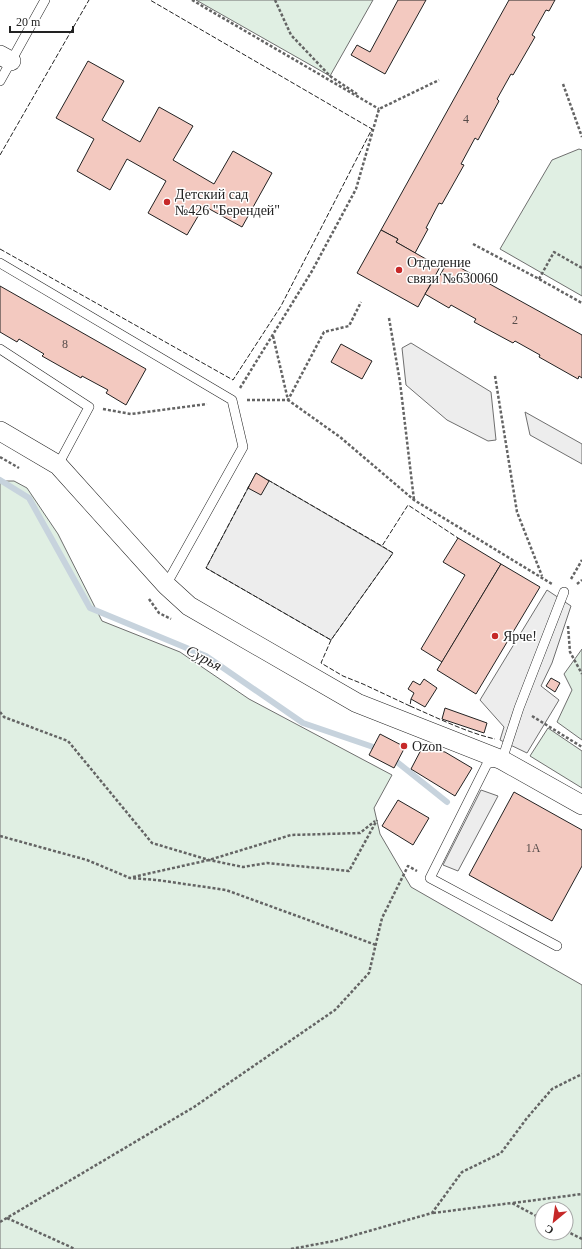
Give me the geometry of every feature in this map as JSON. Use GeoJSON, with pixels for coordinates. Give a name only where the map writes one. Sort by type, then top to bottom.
{"type":"FeatureCollection","features":[{"type":"Feature","properties":{"kind":"street"},"geometry":{"type":"LineString","coordinates":[[0,431],[58,465],[166,585],[189,606],[357,704],[502,760],[582,805]]}},
{"type":"Feature","properties":{"kind":"lane"},"geometry":{"type":"LineString","coordinates":[[0,81],[6,58],[45,0]]}},
{"type":"Feature","properties":{"kind":"lane"},"geometry":{"type":"LineString","coordinates":[[0,263],[232,400],[243,447],[166,585]]}},
{"type":"Feature","properties":{"kind":"lane"},"geometry":{"type":"LineString","coordinates":[[0,349],[89,407],[58,465]]}},
{"type":"Feature","properties":{"kind":"lane"},"geometry":{"type":"LineString","coordinates":[[557,946],[430,878],[487,764],[502,760],[519,708],[564,592]]}},
{"type":"Feature","properties":{"kind":"path"},"geometry":{"type":"LineString","coordinates":[[192,0],[379,109]]}},
{"type":"Feature","properties":{"kind":"path"},"geometry":{"type":"LineString","coordinates":[[275,0],[291,35],[330,76],[379,109]]}},
{"type":"Feature","properties":{"kind":"path"},"geometry":{"type":"LineString","coordinates":[[232,400],[312,271],[356,189],[379,109],[439,80]]}},
{"type":"Feature","properties":{"kind":"path"},"geometry":{"type":"LineString","coordinates":[[563,84],[582,138]]}},
{"type":"Feature","properties":{"kind":"path"},"geometry":{"type":"LineString","coordinates":[[473,244],[582,304]]}},
{"type":"Feature","properties":{"kind":"path"},"geometry":{"type":"LineString","coordinates":[[539,279],[554,252],[582,268]]}},
{"type":"Feature","properties":{"kind":"path"},"geometry":{"type":"LineString","coordinates":[[288,400],[324,332],[349,326],[361,302]]}},
{"type":"Feature","properties":{"kind":"path"},"geometry":{"type":"LineString","coordinates":[[389,318],[400,382],[414,500]]}},
{"type":"Feature","properties":{"kind":"path"},"geometry":{"type":"LineString","coordinates":[[273,336],[288,400]]}},
{"type":"Feature","properties":{"kind":"path"},"geometry":{"type":"LineString","coordinates":[[495,376],[517,512],[542,577]]}},
{"type":"Feature","properties":{"kind":"path"},"geometry":{"type":"LineString","coordinates":[[89,407],[131,414],[232,400],[288,400],[340,437],[414,500],[542,577],[564,592],[582,560]]}},
{"type":"Feature","properties":{"kind":"path"},"geometry":{"type":"LineString","coordinates":[[567,622],[570,652],[582,674]]}},
{"type":"Feature","properties":{"kind":"path"},"geometry":{"type":"LineString","coordinates":[[519,708],[582,747]]}},
{"type":"Feature","properties":{"kind":"path"},"geometry":{"type":"LineString","coordinates":[[0,712],[4,717],[68,741],[152,843],[209,860],[243,867],[267,863],[349,871],[377,820],[360,833],[290,835],[209,860],[130,878]]}},
{"type":"Feature","properties":{"kind":"path"},"geometry":{"type":"LineString","coordinates":[[0,836],[87,860],[130,878],[158,880],[226,890],[376,946]]}},
{"type":"Feature","properties":{"kind":"path"},"geometry":{"type":"LineString","coordinates":[[0,1222],[194,1106],[334,1010],[369,973],[382,918],[408,866],[430,878]]}},
{"type":"Feature","properties":{"kind":"path"},"geometry":{"type":"LineString","coordinates":[[432,1213],[462,1172],[501,1153],[552,1088],[582,1074]]}},
{"type":"Feature","properties":{"kind":"path"},"geometry":{"type":"LineString","coordinates":[[291,1249],[334,1241],[432,1213],[582,1194]]}},
{"type":"Feature","properties":{"kind":"path"},"geometry":{"type":"LineString","coordinates":[[512,1203],[534,1215]]}},
{"type":"Feature","properties":{"kind":"path"},"geometry":{"type":"LineString","coordinates":[[6,1218],[75,1249]]}},
{"type":"Feature","properties":{"kind":"green space"},"geometry":{"type":"Polygon","coordinates":[[[196,0],[373,0],[330,76],[196,0]]]}},
{"type":"Feature","properties":{"kind":"green space"},"geometry":{"type":"Polygon","coordinates":[[[579,149],[582,150],[582,296],[500,249],[552,160],[579,149]]]}},
{"type":"Feature","properties":{"kind":"green space"},"geometry":{"type":"Polygon","coordinates":[[[0,481],[14,481],[27,488],[58,534],[102,621],[180,652],[249,699],[392,775],[374,808],[380,834],[411,887],[582,985],[582,1249],[0,1249],[0,481]]]}},
{"type":"Feature","properties":{"kind":"green space"},"geometry":{"type":"Polygon","coordinates":[[[582,649],[582,740],[557,722],[572,690],[564,674],[582,649]]]}},
{"type":"Feature","properties":{"kind":"green space"},"geometry":{"type":"Polygon","coordinates":[[[548,728],[582,751],[582,788],[530,756],[548,728]]]}},
{"type":"Feature","properties":{"kind":"shaded area"},"geometry":{"type":"Polygon","coordinates":[[[411,343],[491,392],[496,440],[488,441],[447,420],[406,385],[402,348],[411,343]]]}},
{"type":"Feature","properties":{"kind":"shaded area"},"geometry":{"type":"Polygon","coordinates":[[[525,412],[582,444],[582,464],[530,435],[525,412]]]}},
{"type":"Feature","properties":{"kind":"shaded area"},"geometry":{"type":"Polygon","coordinates":[[[256,473],[393,553],[331,640],[206,568],[256,473]]]}},
{"type":"Feature","properties":{"kind":"shaded area"},"geometry":{"type":"Polygon","coordinates":[[[547,590],[571,606],[552,663],[541,686],[559,700],[527,753],[500,740],[504,727],[480,700],[547,590]]]}},
{"type":"Feature","properties":{"kind":"shaded area"},"geometry":{"type":"Polygon","coordinates":[[[481,790],[498,796],[458,871],[443,865],[481,790]]]}},
{"type":"Feature","properties":{"kind":"building"},"geometry":{"type":"Polygon","coordinates":[[[398,0],[426,0],[385,74],[351,55],[357,45],[370,52],[398,0]]]}},
{"type":"Feature","properties":{"kind":"building"},"geometry":{"type":"Polygon","coordinates":[[[509,0],[555,0],[549,11],[546,10],[532,35],[535,37],[497,99],[499,101],[478,140],[475,138],[461,164],[464,165],[442,204],[439,203],[426,228],[428,229],[415,253],[396,242],[398,239],[381,230],[509,0]]]}},
{"type":"Feature","properties":{"kind":"building"},"geometry":{"type":"Polygon","coordinates":[[[88,61],[124,81],[102,120],[140,142],[159,107],[193,126],[173,160],[214,184],[233,151],[272,173],[242,227],[204,206],[187,235],[148,213],[166,181],[127,159],[110,190],[77,171],[94,139],[56,118],[88,61]]]}},
{"type":"Feature","properties":{"kind":"building","name":"Отделение связи №630060"},"geometry":{"type":"Polygon","coordinates":[[[381,230],[398,239],[396,242],[440,267],[418,307],[357,273],[381,230]]]}},
{"type":"Feature","properties":{"kind":"building"},"geometry":{"type":"Polygon","coordinates":[[[448,261],[582,335],[582,378],[579,376],[578,379],[539,357],[540,355],[515,341],[513,343],[474,322],[476,319],[451,305],[449,308],[425,294],[436,276],[439,277],[448,261]]]}},
{"type":"Feature","properties":{"kind":"building"},"geometry":{"type":"Polygon","coordinates":[[[0,286],[146,369],[126,405],[106,393],[108,390],[82,376],[81,378],[42,356],[44,354],[19,339],[17,342],[0,332],[0,286]]]}},
{"type":"Feature","properties":{"kind":"building"},"geometry":{"type":"Polygon","coordinates":[[[341,344],[372,361],[362,379],[331,362],[341,344]]]}},
{"type":"Feature","properties":{"kind":"building"},"geometry":{"type":"Polygon","coordinates":[[[256,473],[269,481],[261,495],[248,488],[256,473]]]}},
{"type":"Feature","properties":{"kind":"building"},"geometry":{"type":"Polygon","coordinates":[[[458,538],[501,564],[442,662],[421,649],[465,575],[443,562],[458,538]]]}},
{"type":"Feature","properties":{"kind":"building"},"geometry":{"type":"Polygon","coordinates":[[[501,564],[540,587],[476,694],[437,670],[501,564]]]}},
{"type":"Feature","properties":{"kind":"building"},"geometry":{"type":"Polygon","coordinates":[[[551,678],[560,683],[555,692],[546,686],[551,678]]]}},
{"type":"Feature","properties":{"kind":"building"},"geometry":{"type":"Polygon","coordinates":[[[424,679],[437,688],[425,707],[411,699],[414,693],[408,689],[413,681],[420,685],[424,679]]]}},
{"type":"Feature","properties":{"kind":"building"},"geometry":{"type":"Polygon","coordinates":[[[445,708],[487,723],[484,733],[442,719],[445,708]]]}},
{"type":"Feature","properties":{"kind":"building"},"geometry":{"type":"Polygon","coordinates":[[[380,734],[405,747],[394,768],[369,755],[380,734]]]}},
{"type":"Feature","properties":{"kind":"building"},"geometry":{"type":"Polygon","coordinates":[[[422,748],[445,752],[472,768],[455,796],[411,769],[422,748]]]}},
{"type":"Feature","properties":{"kind":"building"},"geometry":{"type":"Polygon","coordinates":[[[514,792],[582,830],[582,866],[552,921],[469,875],[514,792]]]}},
{"type":"Feature","properties":{"kind":"building"},"geometry":{"type":"Polygon","coordinates":[[[398,800],[429,818],[413,845],[382,826],[398,800]]]}},
{"type":"Feature","properties":{"kind":"waterway","name":"Сурья"},"geometry":{"type":"LineString","coordinates":[[0,480],[29,498],[90,608],[206,656],[303,723],[379,749]]}},
{"type":"Feature","properties":{"kind":"waterway","name":"Сурья"},"geometry":{"type":"LineString","coordinates":[[392,758],[447,802]]}},
{"type":"Feature","properties":{"kind":"fence"},"geometry":{"type":"LineString","coordinates":[[0,155],[89,0]]}},
{"type":"Feature","properties":{"kind":"fence"},"geometry":{"type":"LineString","coordinates":[[0,249],[233,380],[281,306],[372,129],[150,0]]}},
{"type":"Feature","properties":{"kind":"fence"},"geometry":{"type":"LineString","coordinates":[[268,480],[382,546]]}},
{"type":"Feature","properties":{"kind":"fence"},"geometry":{"type":"LineString","coordinates":[[249,486],[206,568],[331,640]]}},
{"type":"Feature","properties":{"kind":"fence"},"geometry":{"type":"LineString","coordinates":[[410,706],[343,676],[321,663],[331,640],[393,553],[382,546],[408,505],[458,538]]}},
{"type":"Feature","properties":{"kind":"fence"},"geometry":{"type":"LineString","coordinates":[[411,699],[410,706],[462,729],[495,739]]}},
{"type":"Feature","properties":{"kind":"place","name":"Детский сад №426 \"Берендей\""},"geometry":{"type":"Point","coordinates":[167,202]}},
{"type":"Feature","properties":{"kind":"place","name":"Отделение связи №630060"},"geometry":{"type":"Point","coordinates":[399,270]}},
{"type":"Feature","properties":{"kind":"place","name":"Ярче!"},"geometry":{"type":"Point","coordinates":[495,636]}},
{"type":"Feature","properties":{"kind":"place","name":"Ozon"},"geometry":{"type":"Point","coordinates":[404,746]}}]}
